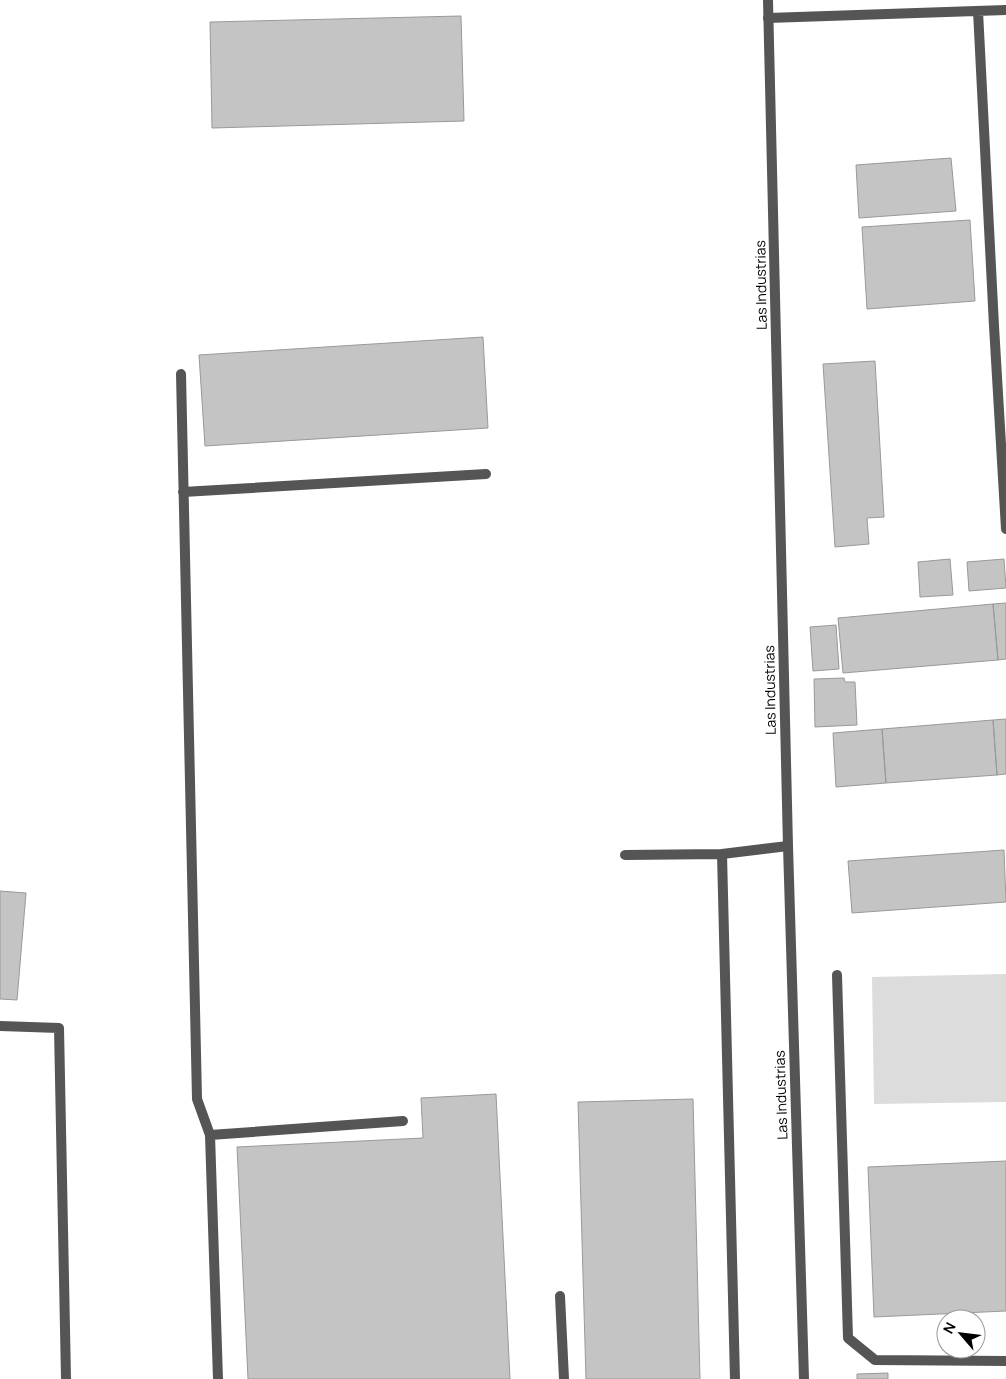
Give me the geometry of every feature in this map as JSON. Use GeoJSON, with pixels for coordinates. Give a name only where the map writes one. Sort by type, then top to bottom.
{"type":"FeatureCollection","features":[{"type":"Feature","properties":{"kind":"street","name":"Las Industrias"},"geometry":{"type":"LineString","coordinates":[[768,0],[788,846],[804,1379]]}},
{"type":"Feature","properties":{"kind":"street"},"geometry":{"type":"LineString","coordinates":[[768,18],[1006,10]]}},
{"type":"Feature","properties":{"kind":"street"},"geometry":{"type":"LineString","coordinates":[[978,11],[1006,530]]}},
{"type":"Feature","properties":{"kind":"street"},"geometry":{"type":"LineString","coordinates":[[180,374],[197,1100],[210,1135],[218,1379]]}},
{"type":"Feature","properties":{"kind":"street"},"geometry":{"type":"LineString","coordinates":[[183,492],[486,474]]}},
{"type":"Feature","properties":{"kind":"street"},"geometry":{"type":"LineString","coordinates":[[625,855],[722,854],[788,846]]}},
{"type":"Feature","properties":{"kind":"street"},"geometry":{"type":"LineString","coordinates":[[722,854],[735,1379]]}},
{"type":"Feature","properties":{"kind":"street"},"geometry":{"type":"LineString","coordinates":[[837,974],[848,1338],[875,1360],[1006,1360]]}},
{"type":"Feature","properties":{"kind":"street"},"geometry":{"type":"LineString","coordinates":[[0,1026],[59,1028],[66,1379]]}},
{"type":"Feature","properties":{"kind":"street"},"geometry":{"type":"LineString","coordinates":[[210,1135],[403,1121]]}},
{"type":"Feature","properties":{"kind":"street"},"geometry":{"type":"LineString","coordinates":[[560,1296],[564,1379]]}},
{"type":"Feature","properties":{"kind":"shaded area"},"geometry":{"type":"Polygon","coordinates":[[[1006,974],[1006,1102],[874,1104],[872,977],[1006,974]]]}},
{"type":"Feature","properties":{"kind":"building"},"geometry":{"type":"Polygon","coordinates":[[[461,16],[464,121],[212,128],[210,22],[461,16]]]}},
{"type":"Feature","properties":{"kind":"building"},"geometry":{"type":"Polygon","coordinates":[[[951,158],[956,211],[859,218],[856,165],[951,158]]]}},
{"type":"Feature","properties":{"kind":"building"},"geometry":{"type":"Polygon","coordinates":[[[970,220],[975,301],[867,309],[862,227],[970,220]]]}},
{"type":"Feature","properties":{"kind":"building"},"geometry":{"type":"Polygon","coordinates":[[[483,337],[488,428],[205,446],[199,355],[483,337]]]}},
{"type":"Feature","properties":{"kind":"building"},"geometry":{"type":"Polygon","coordinates":[[[875,361],[884,517],[867,518],[869,544],[835,547],[823,364],[875,361]]]}},
{"type":"Feature","properties":{"kind":"building"},"geometry":{"type":"Polygon","coordinates":[[[950,559],[953,595],[920,597],[918,562],[950,559]]]}},
{"type":"Feature","properties":{"kind":"building"},"geometry":{"type":"Polygon","coordinates":[[[1004,559],[1006,588],[969,591],[967,562],[1004,559]]]}},
{"type":"Feature","properties":{"kind":"building"},"geometry":{"type":"Polygon","coordinates":[[[1006,603],[1006,659],[998,660],[993,604],[1006,603]]]}},
{"type":"Feature","properties":{"kind":"building"},"geometry":{"type":"Polygon","coordinates":[[[993,604],[998,660],[843,673],[838,618],[993,604]]]}},
{"type":"Feature","properties":{"kind":"building"},"geometry":{"type":"Polygon","coordinates":[[[836,625],[839,669],[813,671],[810,627],[836,625]]]}},
{"type":"Feature","properties":{"kind":"building"},"geometry":{"type":"Polygon","coordinates":[[[844,678],[845,682],[855,682],[857,725],[815,727],[814,679],[844,678]]]}},
{"type":"Feature","properties":{"kind":"building"},"geometry":{"type":"Polygon","coordinates":[[[1006,719],[1006,774],[997,775],[993,720],[1006,719]]]}},
{"type":"Feature","properties":{"kind":"building"},"geometry":{"type":"Polygon","coordinates":[[[993,720],[997,775],[886,783],[882,729],[993,720]]]}},
{"type":"Feature","properties":{"kind":"building"},"geometry":{"type":"Polygon","coordinates":[[[882,729],[886,783],[836,787],[833,733],[882,729]]]}},
{"type":"Feature","properties":{"kind":"building"},"geometry":{"type":"Polygon","coordinates":[[[1004,850],[1006,902],[852,913],[848,861],[1004,850]]]}},
{"type":"Feature","properties":{"kind":"building"},"geometry":{"type":"Polygon","coordinates":[[[0,891],[26,893],[17,1000],[0,999],[0,891]]]}},
{"type":"Feature","properties":{"kind":"building"},"geometry":{"type":"Polygon","coordinates":[[[496,1094],[510,1379],[248,1379],[237,1147],[423,1138],[421,1098],[496,1094]]]}},
{"type":"Feature","properties":{"kind":"building"},"geometry":{"type":"Polygon","coordinates":[[[693,1099],[700,1379],[586,1379],[578,1102],[693,1099]]]}},
{"type":"Feature","properties":{"kind":"building"},"geometry":{"type":"Polygon","coordinates":[[[1006,1161],[1006,1311],[936,1309],[936,1314],[874,1317],[868,1167],[1006,1161]]]}},
{"type":"Feature","properties":{"kind":"building"},"geometry":{"type":"Polygon","coordinates":[[[888,1373],[888,1379],[857,1379],[857,1374],[888,1373]]]}}]}
